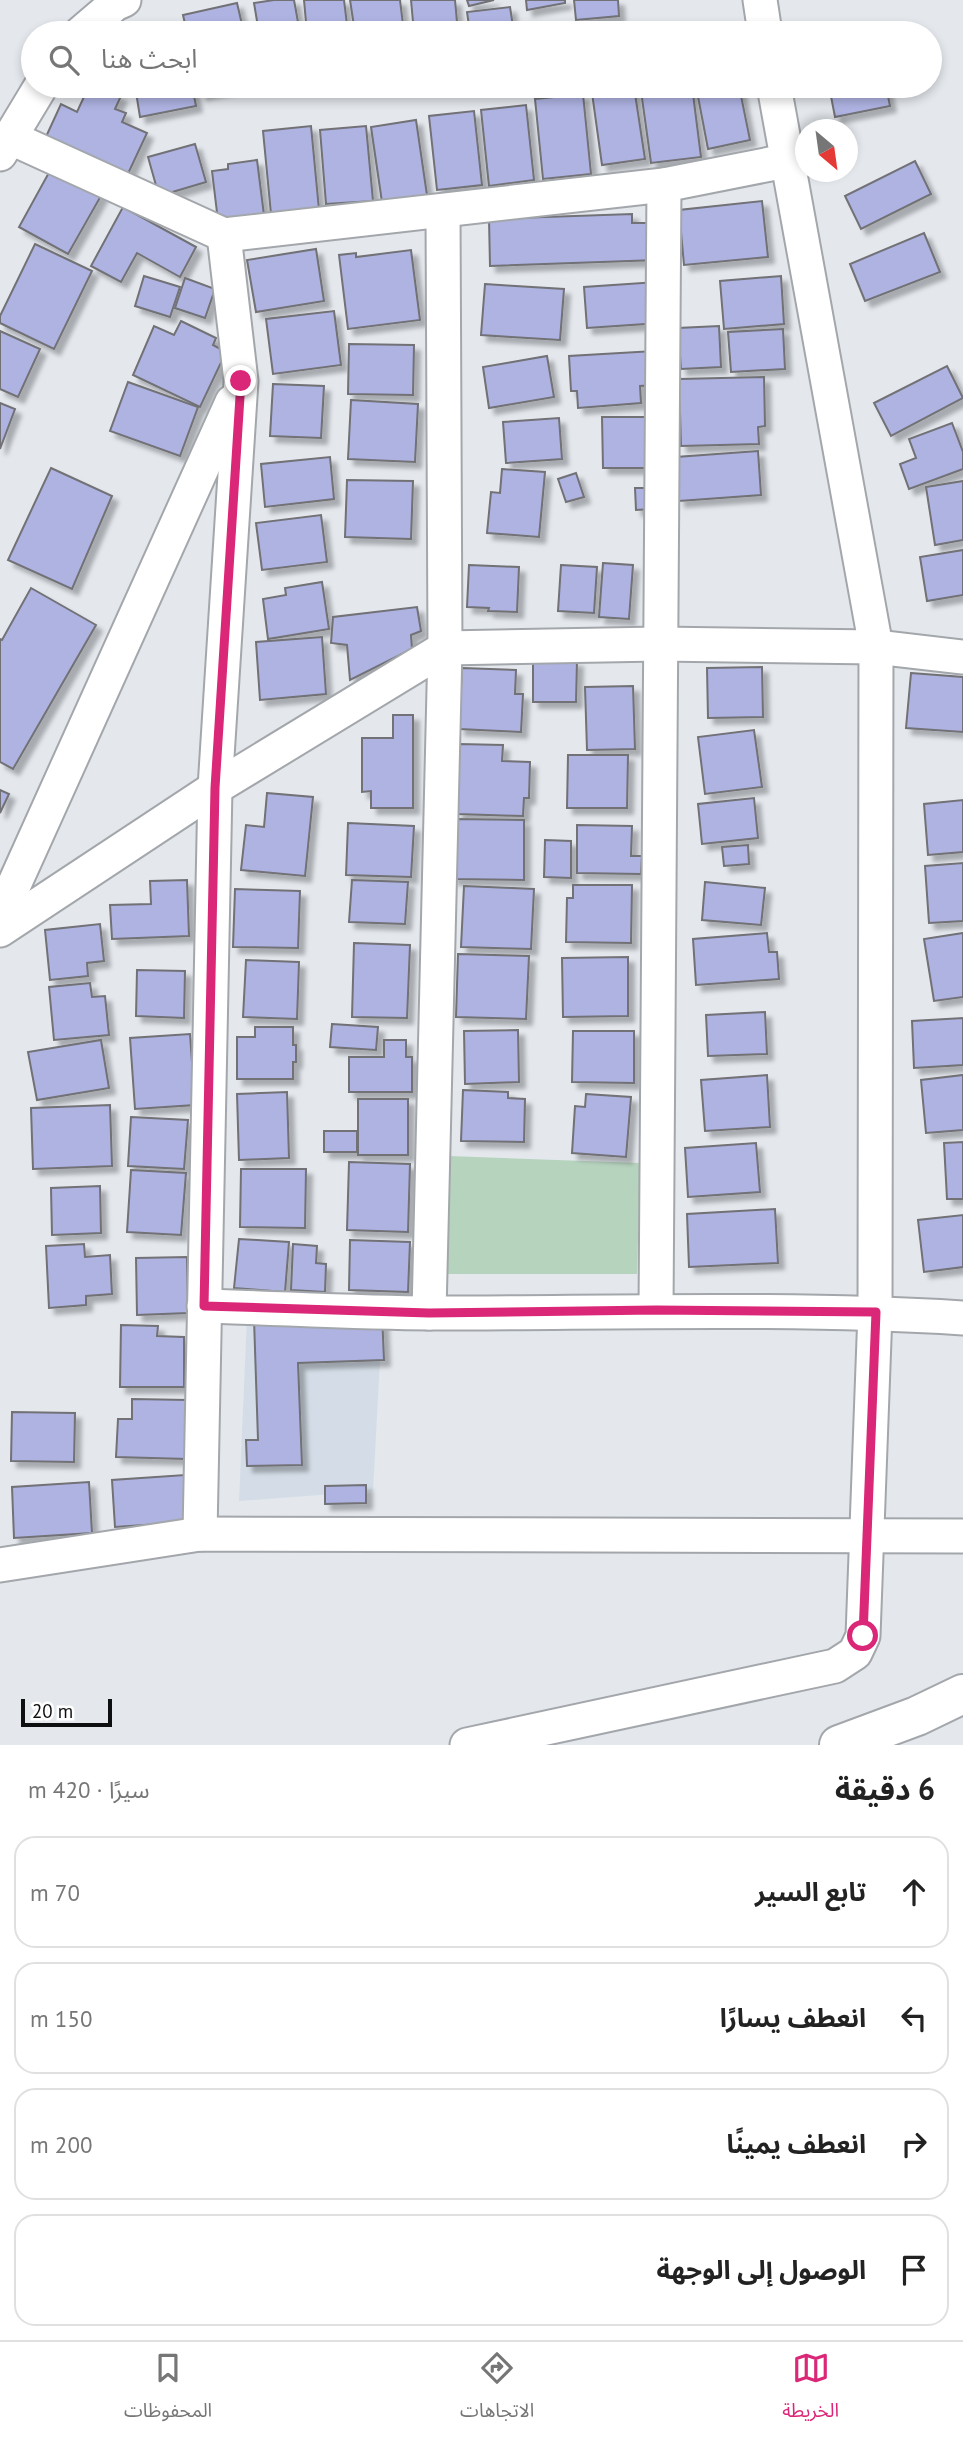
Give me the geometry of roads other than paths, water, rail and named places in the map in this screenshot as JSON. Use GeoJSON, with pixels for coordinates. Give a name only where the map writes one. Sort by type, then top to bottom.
{"type":"FeatureCollection","features":[{"type":"Feature","properties":{"kind":"main road"},"geometry":{"type":"LineString","coordinates":[[839,1745],[917,1716],[963,1694]]}},
{"type":"Feature","properties":{"kind":"street"},"geometry":{"type":"LineString","coordinates":[[95,21],[124,0]]}},
{"type":"Feature","properties":{"kind":"street"},"geometry":{"type":"LineString","coordinates":[[760,0],[763,21]]}},
{"type":"Feature","properties":{"kind":"street"},"geometry":{"type":"LineString","coordinates":[[34,98],[4,146],[224,235],[664,185],[795,160]]}},
{"type":"Feature","properties":{"kind":"street"},"geometry":{"type":"LineString","coordinates":[[778,98],[795,157]]}},
{"type":"Feature","properties":{"kind":"street"},"geometry":{"type":"LineString","coordinates":[[467,1745],[835,1666],[855,1653],[863,1636],[876,1312],[876,647],[800,182]]}},
{"type":"Feature","properties":{"kind":"street"},"geometry":{"type":"LineString","coordinates":[[656,1310],[664,185]]}},
{"type":"Feature","properties":{"kind":"street"},"geometry":{"type":"LineString","coordinates":[[429,1313],[445,648],[443,212]]}},
{"type":"Feature","properties":{"kind":"street"},"geometry":{"type":"LineString","coordinates":[[200,1534],[215,788],[241,381],[224,235]]}},
{"type":"Feature","properties":{"kind":"street"},"geometry":{"type":"LineString","coordinates":[[0,916],[241,381]]}},
{"type":"Feature","properties":{"kind":"street"},"geometry":{"type":"LineString","coordinates":[[0,930],[215,788],[445,648],[659,644],[876,647],[963,657]]}},
{"type":"Feature","properties":{"kind":"street"},"geometry":{"type":"LineString","coordinates":[[204,1306],[429,1313],[656,1310],[876,1312],[963,1318]]}},
{"type":"Feature","properties":{"kind":"street"},"geometry":{"type":"LineString","coordinates":[[0,1565],[200,1534],[963,1536]]}}]}
